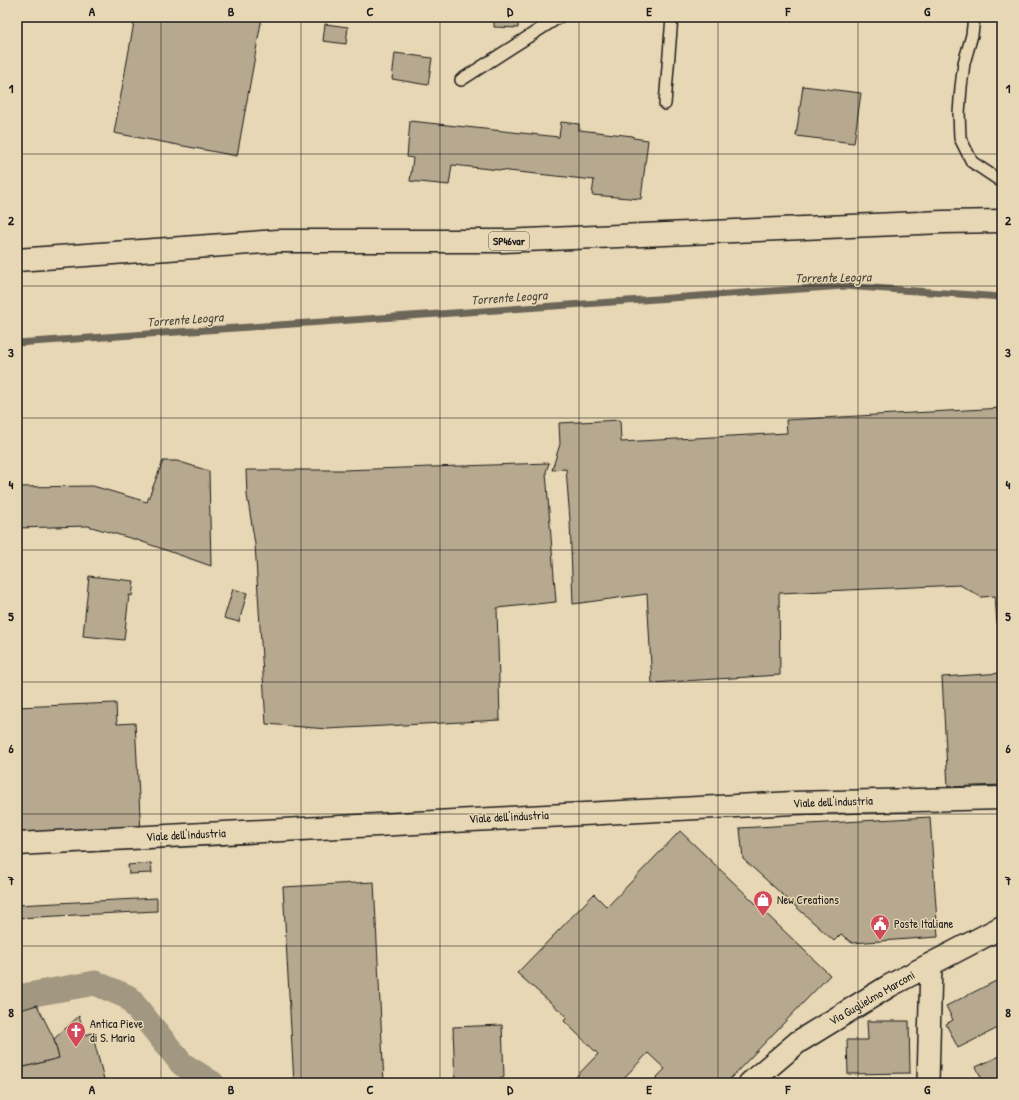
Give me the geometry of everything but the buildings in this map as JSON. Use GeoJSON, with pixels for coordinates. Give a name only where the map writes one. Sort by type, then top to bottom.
{"type":"FeatureCollection","features":[{"type":"Feature","properties":{"kind":"street","name":"SP46var"},"geometry":{"type":"LineString","coordinates":[[17,260],[278,241],[503,241],[1002,221]]}},
{"type":"Feature","properties":{"kind":"street","name":"Viale dell'industria"},"geometry":{"type":"LineString","coordinates":[[17,844],[793,803],[1002,798]]}},
{"type":"Feature","properties":{"kind":"street","name":"Via Guglielmo Marconi"},"geometry":{"type":"LineString","coordinates":[[750,1083],[798,1042],[889,986],[964,946],[1002,928]]}},
{"type":"Feature","properties":{"kind":"street"},"geometry":{"type":"LineString","coordinates":[[928,1083],[931,964]]}},
{"type":"Feature","properties":{"kind":"lane"},"geometry":{"type":"LineString","coordinates":[[461,80],[559,17]]}},
{"type":"Feature","properties":{"kind":"lane"},"geometry":{"type":"LineString","coordinates":[[665,104],[672,17]]}},
{"type":"Feature","properties":{"kind":"lane"},"geometry":{"type":"LineString","coordinates":[[974,17],[972,34],[964,63],[960,87],[960,138],[972,162],[1002,182]]}},
{"type":"Feature","properties":{"kind":"waterway","name":"Torrente Leogra"},"geometry":{"type":"LineString","coordinates":[[17,343],[844,286],[1002,297]]}},
{"type":"Feature","properties":{"kind":"waterway"},"geometry":{"type":"LineString","coordinates":[[17,997],[95,983],[128,997],[182,1064],[212,1083]]}},
{"type":"Feature","properties":{"kind":"place","name":"New Creations"},"geometry":{"type":"Point","coordinates":[763,917]}},
{"type":"Feature","properties":{"kind":"place","name":"Poste Italiane"},"geometry":{"type":"Point","coordinates":[880,941]}},
{"type":"Feature","properties":{"kind":"place","name":"Antica Pieve di S. Maria"},"geometry":{"type":"Point","coordinates":[76,1048]}}]}
